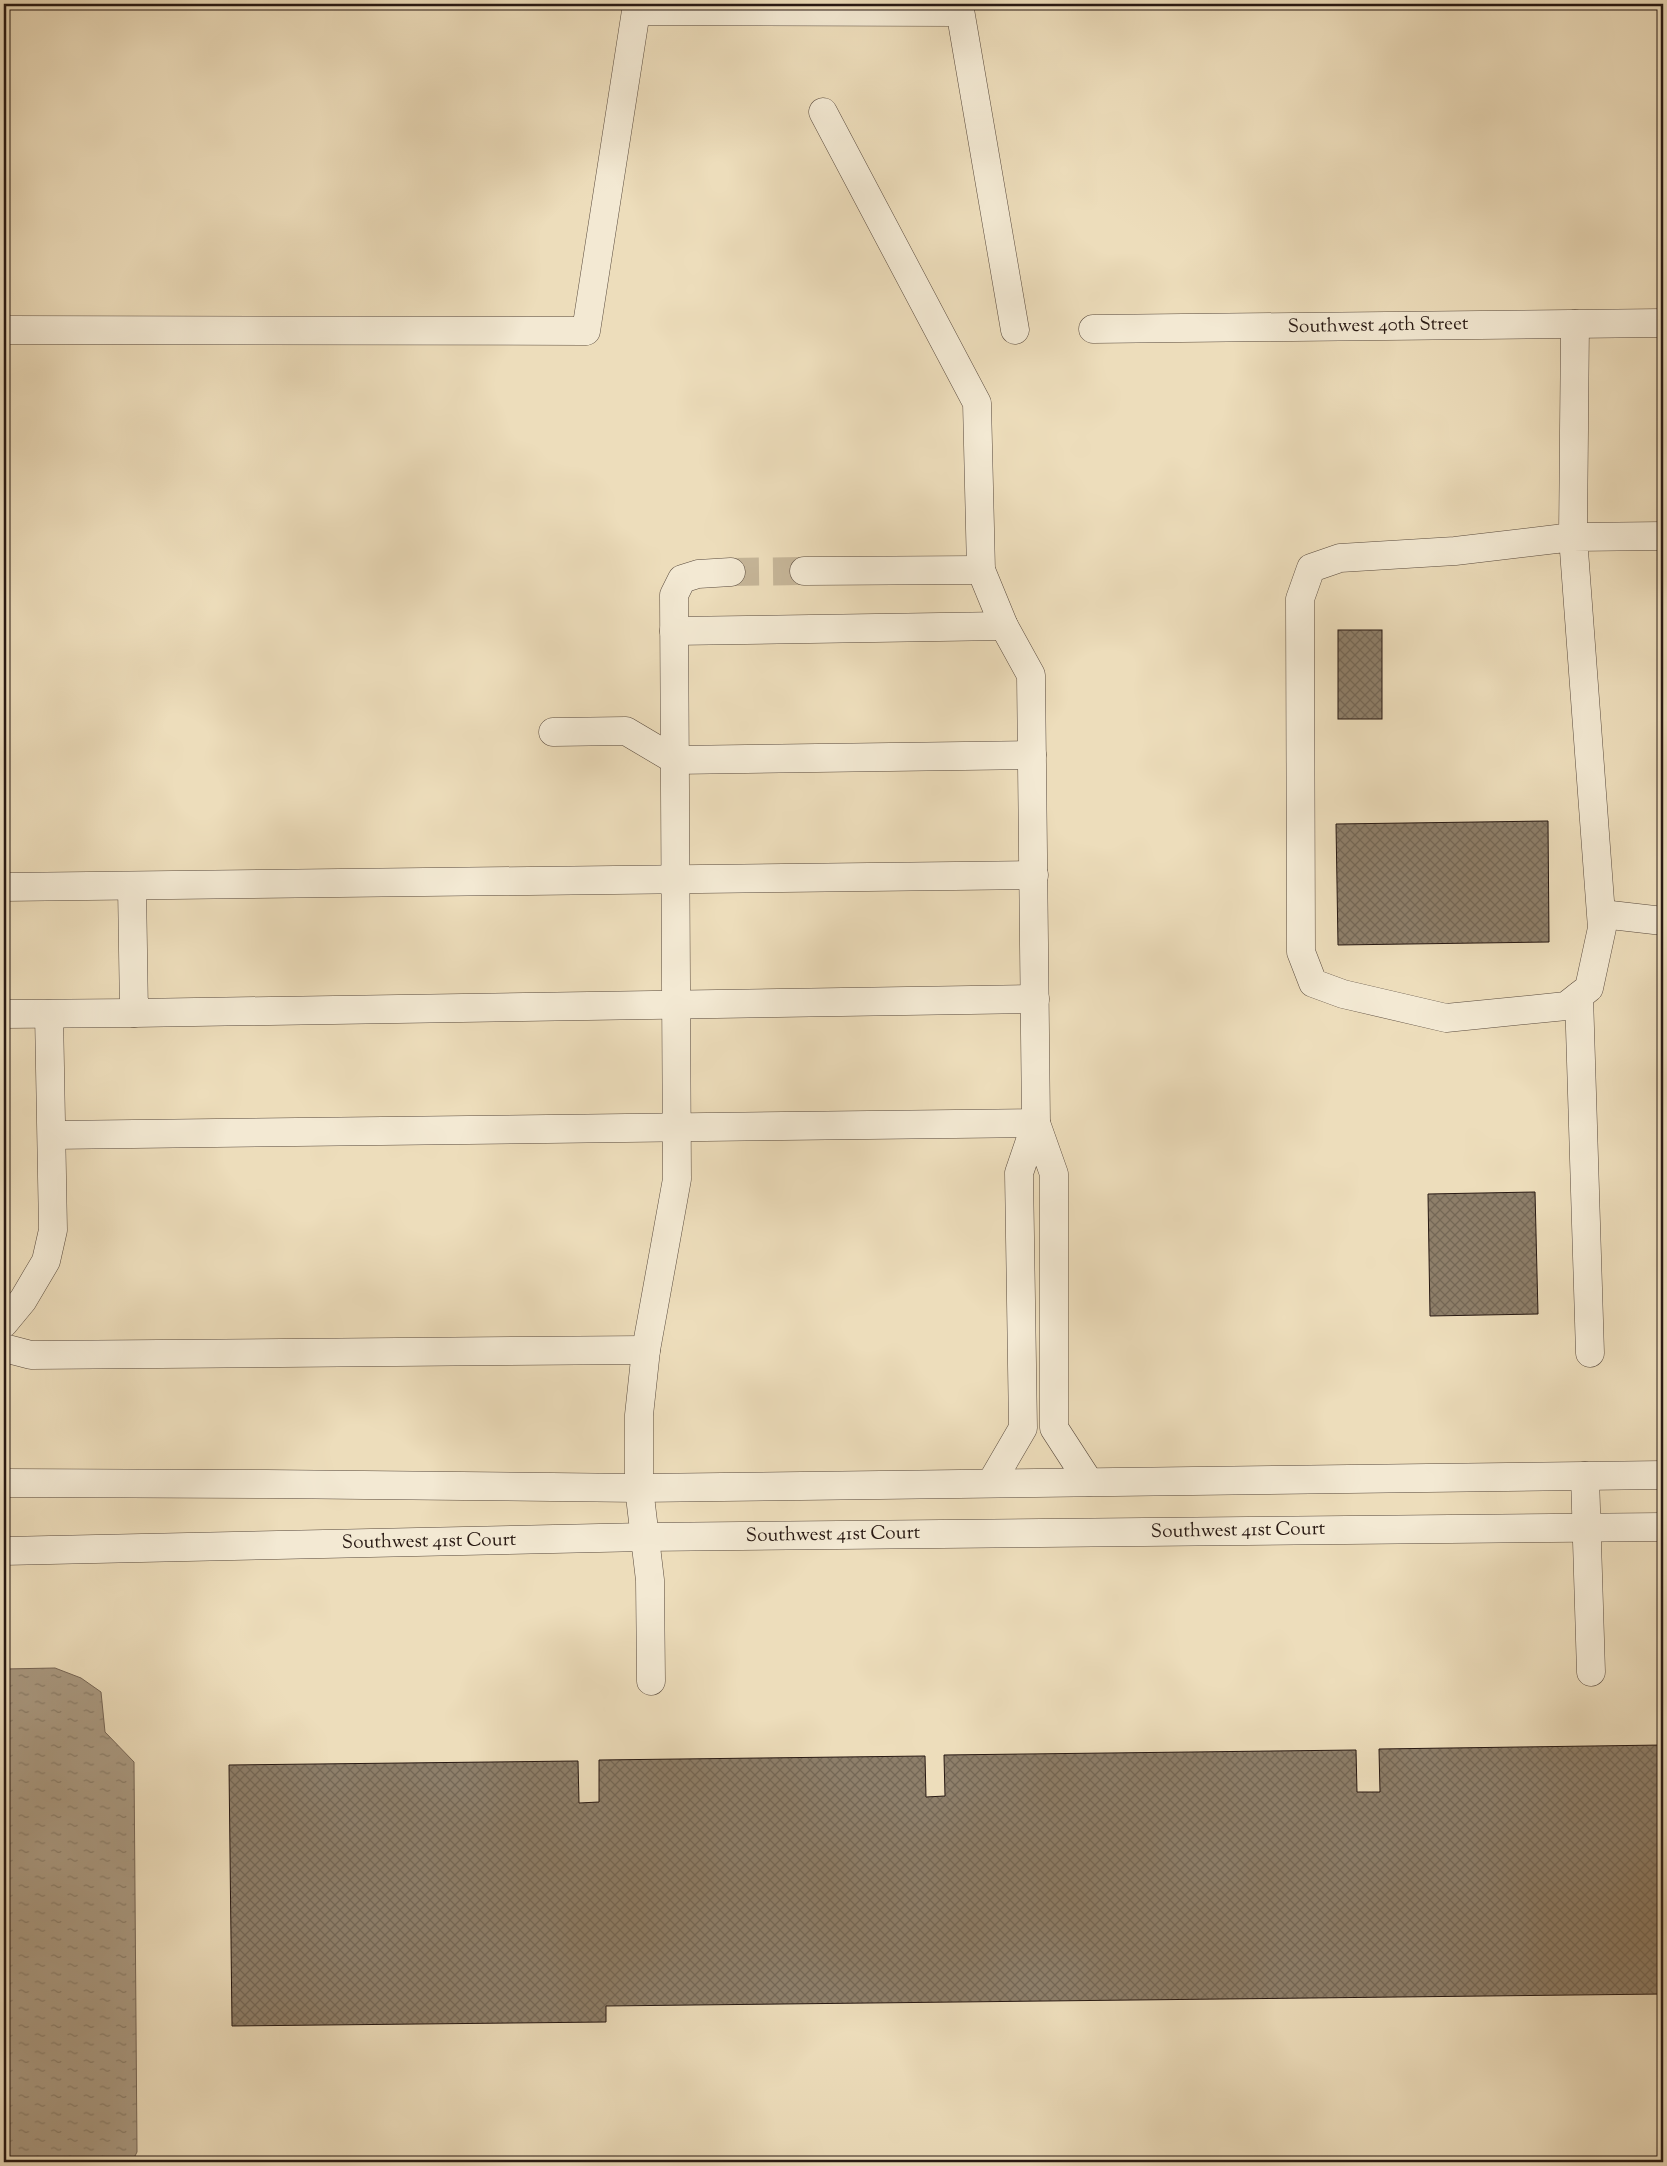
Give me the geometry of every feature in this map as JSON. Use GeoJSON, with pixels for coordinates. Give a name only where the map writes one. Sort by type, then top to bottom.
{"type":"FeatureCollection","features":[{"type":"Feature","properties":{"kind":"street"},"geometry":{"type":"LineString","coordinates":[[4,330],[586,331],[636,11],[959,8],[1015,330]]}},
{"type":"Feature","properties":{"kind":"street"},"geometry":{"type":"LineString","coordinates":[[823,112],[977,403],[981,570],[1004,626],[1031,675],[1036,1123],[1054,1174],[1054,1428],[1089,1482]]}},
{"type":"Feature","properties":{"kind":"street","name":"Southwest 40th Street"},"geometry":{"type":"LineString","coordinates":[[1094,329],[1663,323]]}},
{"type":"Feature","properties":{"kind":"street"},"geometry":{"type":"LineString","coordinates":[[1575,324],[1572,537],[1602,914],[1602,928],[1589,988],[1566,1006],[1446,1018],[1342,994],[1313,983],[1302,952],[1300,599],[1311,568],[1340,558],[1455,551],[1572,537],[1663,536]]}},
{"type":"Feature","properties":{"kind":"street"},"geometry":{"type":"LineString","coordinates":[[804,571],[981,570]]}},
{"type":"Feature","properties":{"kind":"street"},"geometry":{"type":"LineString","coordinates":[[651,1682],[650,1580],[639,1488],[639,1415],[646,1350],[677,1179],[674,595],[682,580],[698,574],[731,572]]}},
{"type":"Feature","properties":{"kind":"street"},"geometry":{"type":"LineString","coordinates":[[674,631],[1004,626]]}},
{"type":"Feature","properties":{"kind":"street"},"geometry":{"type":"LineString","coordinates":[[553,732],[626,731],[675,760],[1032,755]]}},
{"type":"Feature","properties":{"kind":"street"},"geometry":{"type":"LineString","coordinates":[[4,887],[1034,875]]}},
{"type":"Feature","properties":{"kind":"street"},"geometry":{"type":"LineString","coordinates":[[132,887],[134,1013]]}},
{"type":"Feature","properties":{"kind":"street"},"geometry":{"type":"LineString","coordinates":[[1602,914],[1663,921]]}},
{"type":"Feature","properties":{"kind":"street"},"geometry":{"type":"LineString","coordinates":[[1579,996],[1590,1353]]}},
{"type":"Feature","properties":{"kind":"street"},"geometry":{"type":"LineString","coordinates":[[4,1014],[1035,999]]}},
{"type":"Feature","properties":{"kind":"street"},"geometry":{"type":"LineString","coordinates":[[4,1323],[23,1300],[46,1261],[54,1230],[49,1014]]}},
{"type":"Feature","properties":{"kind":"street"},"geometry":{"type":"LineString","coordinates":[[52,1135],[1036,1123]]}},
{"type":"Feature","properties":{"kind":"street"},"geometry":{"type":"LineString","coordinates":[[991,1484],[1023,1428],[1019,1173],[1036,1123]]}},
{"type":"Feature","properties":{"kind":"street"},"geometry":{"type":"LineString","coordinates":[[4,1348],[31,1355],[646,1350]]}},
{"type":"Feature","properties":{"kind":"street"},"geometry":{"type":"LineString","coordinates":[[4,1484],[257,1484],[639,1488],[1663,1475]]}},
{"type":"Feature","properties":{"kind":"street"},"geometry":{"type":"LineString","coordinates":[[1585,1476],[1591,1672]]}},
{"type":"Feature","properties":{"kind":"street","name":"Southwest 41st Court"},"geometry":{"type":"LineString","coordinates":[[4,1551],[645,1537],[1663,1527]]}},
{"type":"Feature","properties":{"kind":"water"},"geometry":{"type":"Polygon","coordinates":[[[55,1668],[81,1678],[101,1692],[105,1732],[134,1762],[137,2152],[132,2162],[4,2162],[4,1669],[55,1668]]]}},
{"type":"Feature","properties":{"kind":"building"},"geometry":{"type":"Polygon","coordinates":[[[1338,630],[1382,630],[1382,719],[1338,719],[1338,630]]]}},
{"type":"Feature","properties":{"kind":"building"},"geometry":{"type":"Polygon","coordinates":[[[1548,821],[1549,942],[1338,945],[1336,824],[1548,821]]]}},
{"type":"Feature","properties":{"kind":"building"},"geometry":{"type":"Polygon","coordinates":[[[1535,1192],[1538,1314],[1430,1316],[1428,1194],[1535,1192]]]}},
{"type":"Feature","properties":{"kind":"building"},"geometry":{"type":"Polygon","coordinates":[[[1663,1745],[1663,1994],[606,2006],[606,2022],[232,2026],[229,1765],[578,1761],[579,1803],[599,1802],[599,1760],[925,1756],[926,1797],[945,1796],[944,1755],[1356,1750],[1357,1792],[1380,1792],[1379,1749],[1663,1745]]]}},
{"type":"Feature","properties":{"kind":"tunnel"},"geometry":{"type":"LineString","coordinates":[[731,572],[804,571]]}}]}
